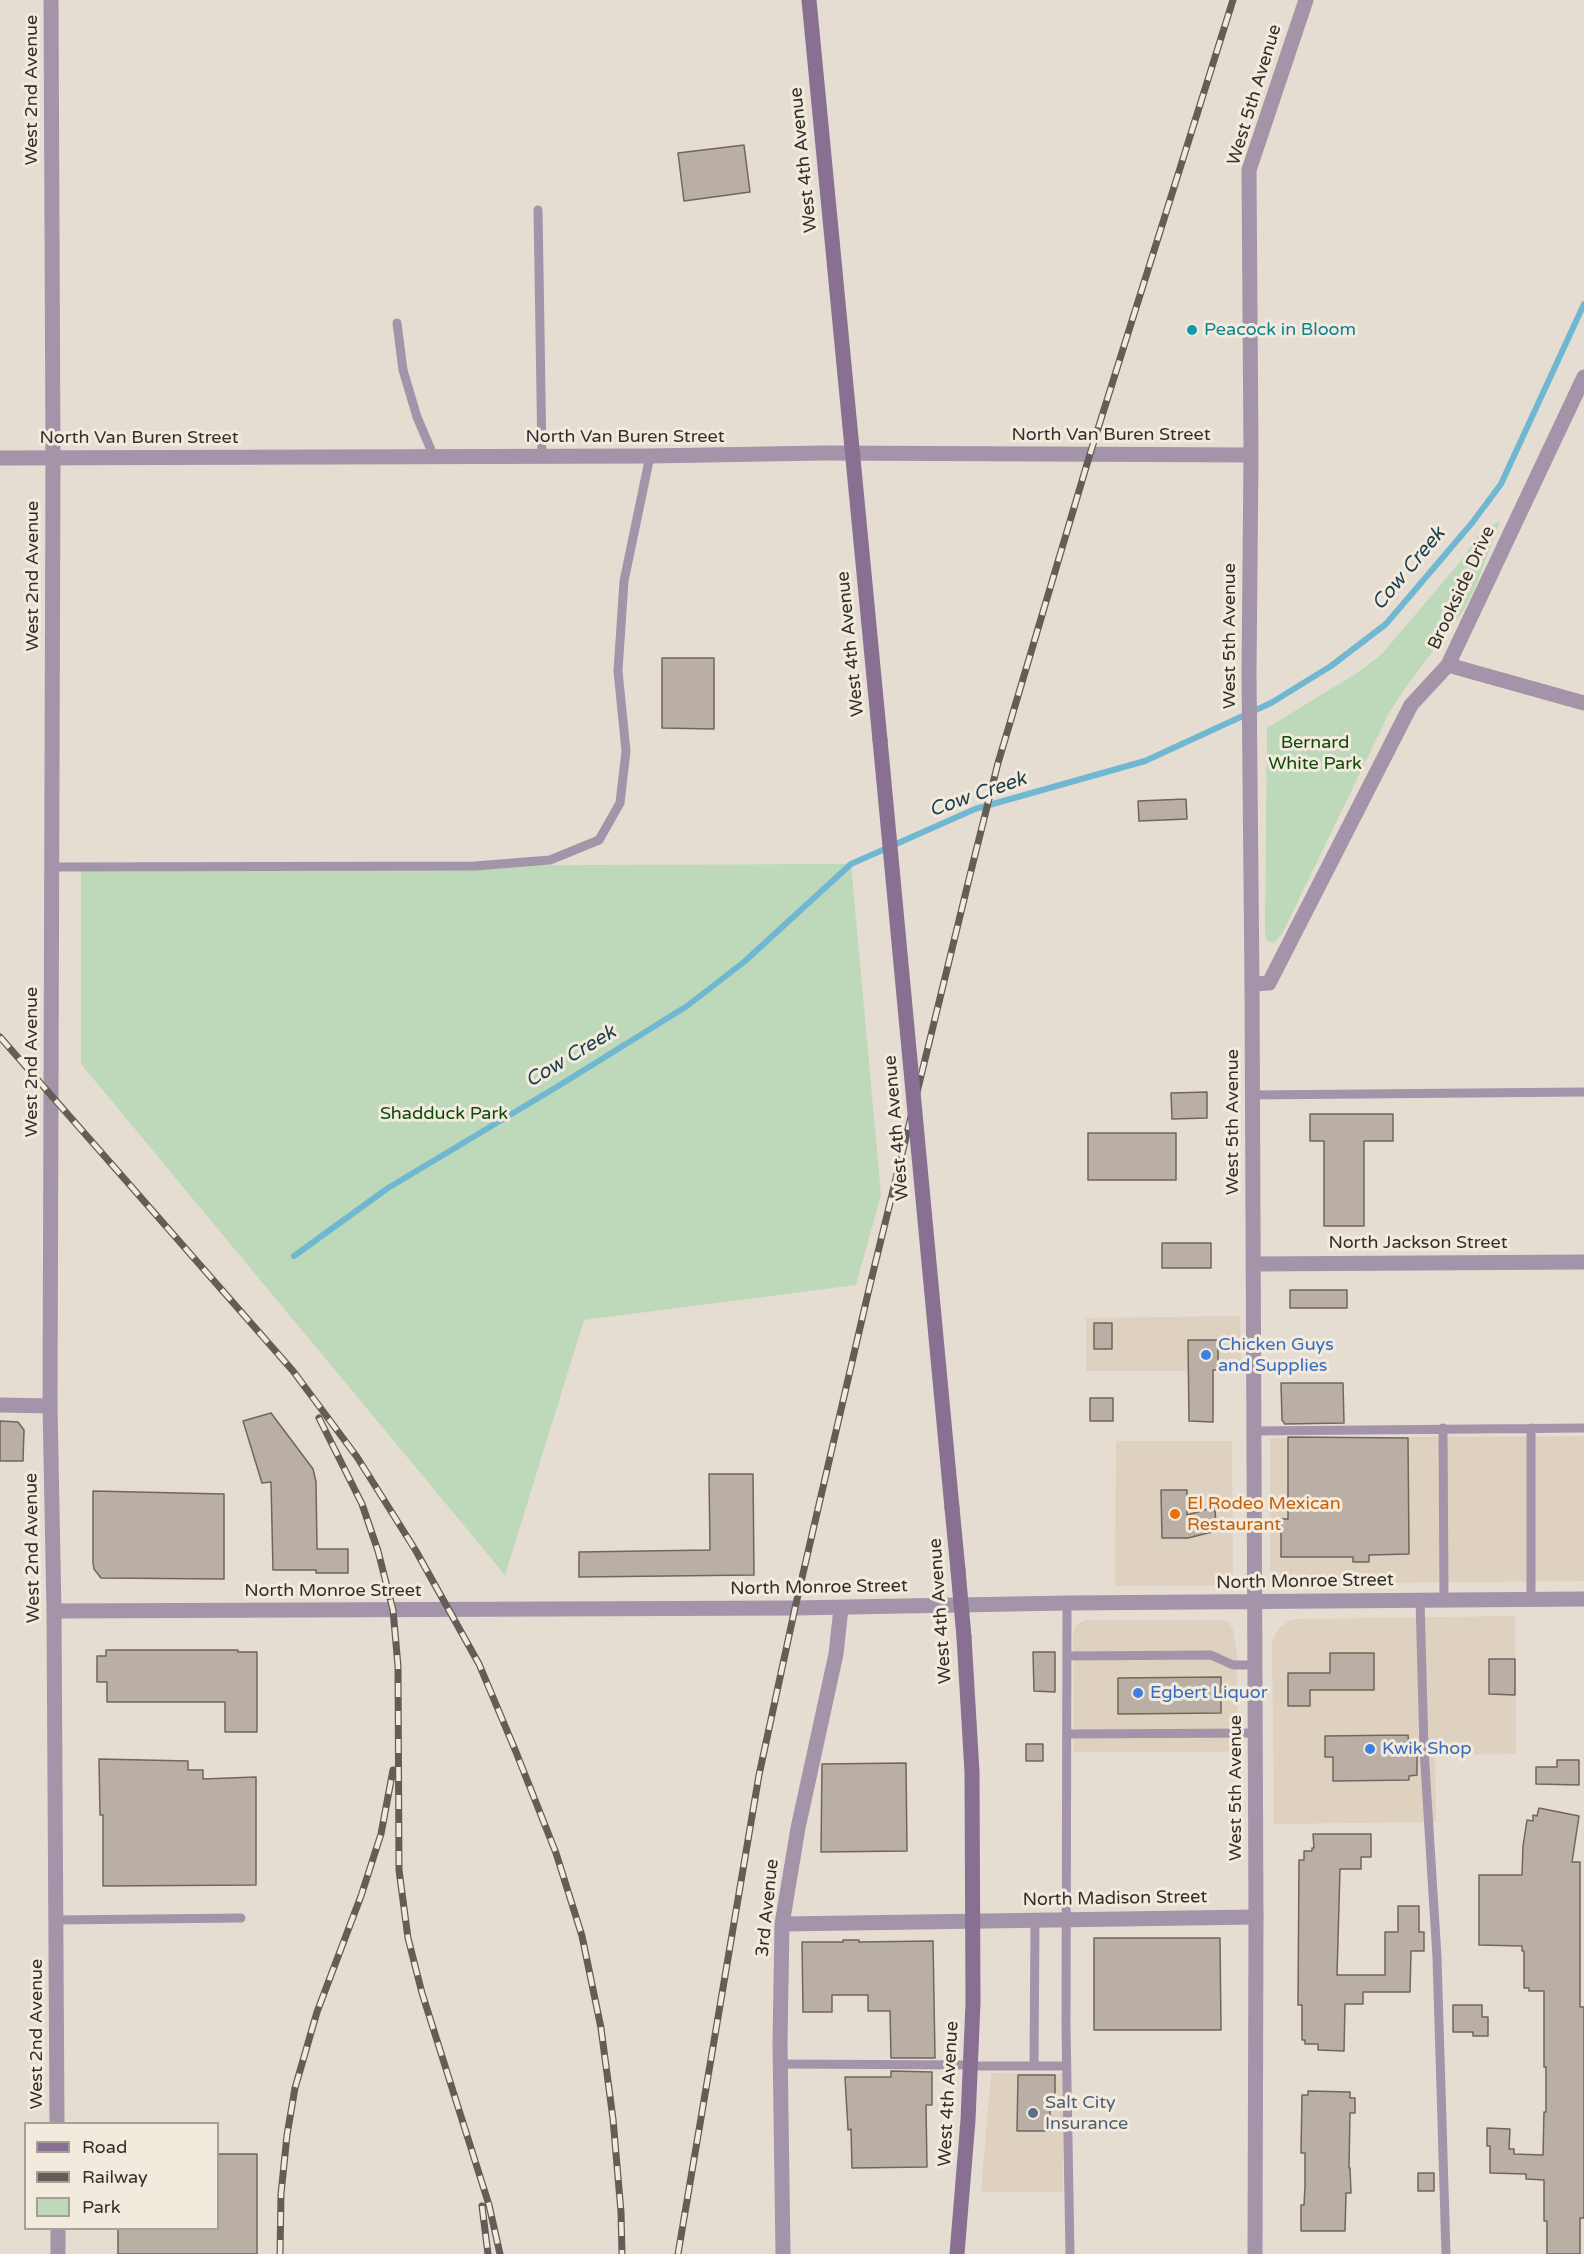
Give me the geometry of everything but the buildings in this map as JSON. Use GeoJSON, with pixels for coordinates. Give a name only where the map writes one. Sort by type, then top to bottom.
{"type":"FeatureCollection","features":[{"type":"Feature","properties":{"kind":"main road","name":"West 4th Avenue"},"geometry":{"type":"LineString","coordinates":[[809,0],[964,1637],[972,1772],[974,1920],[971,2065],[957,2254]]}},
{"type":"Feature","properties":{"kind":"street","name":"West 2nd Avenue"},"geometry":{"type":"LineString","coordinates":[[51,0],[53,458],[50,1406],[54,1611],[57,2122]]}},
{"type":"Feature","properties":{"kind":"street","name":"West 5th Avenue"},"geometry":{"type":"LineString","coordinates":[[1255,2254],[1256,1733],[1249,743],[1251,455],[1249,170],[1306,0]]}},
{"type":"Feature","properties":{"kind":"street","name":"Brookside Drive"},"geometry":{"type":"LineString","coordinates":[[1252,984],[1269,983],[1412,705],[1448,664],[1584,376]]}},
{"type":"Feature","properties":{"kind":"street","name":"North Van Buren Street"},"geometry":{"type":"LineString","coordinates":[[0,458],[542,457],[852,453],[1251,455]]}},
{"type":"Feature","properties":{"kind":"street"},"geometry":{"type":"LineString","coordinates":[[1448,664],[1584,703]]}},
{"type":"Feature","properties":{"kind":"street","name":"North Jackson Street"},"geometry":{"type":"LineString","coordinates":[[1253,1264],[1584,1262]]}},
{"type":"Feature","properties":{"kind":"street"},"geometry":{"type":"LineString","coordinates":[[0,1405],[50,1406]]}},
{"type":"Feature","properties":{"kind":"street","name":"North Monroe Street"},"geometry":{"type":"LineString","coordinates":[[54,1611],[841,1608],[1067,1603],[1584,1599]]}},
{"type":"Feature","properties":{"kind":"street","name":"3rd Avenue"},"geometry":{"type":"LineString","coordinates":[[783,2254],[780,2064],[782,1924],[798,1828],[836,1654],[841,1608]]}},
{"type":"Feature","properties":{"kind":"street","name":"North Madison Street"},"geometry":{"type":"LineString","coordinates":[[782,1924],[1256,1917]]}},
{"type":"Feature","properties":{"kind":"street"},"geometry":{"type":"LineString","coordinates":[[58,2230],[58,2254]]}},
{"type":"Feature","properties":{"kind":"lane"},"geometry":{"type":"LineString","coordinates":[[538,210],[542,457]]}},
{"type":"Feature","properties":{"kind":"lane"},"geometry":{"type":"LineString","coordinates":[[397,323],[403,370],[417,417],[434,457]]}},
{"type":"Feature","properties":{"kind":"lane"},"geometry":{"type":"LineString","coordinates":[[52,867],[475,866],[550,860],[599,840],[620,803],[626,751],[618,671],[624,581],[650,456]]}},
{"type":"Feature","properties":{"kind":"lane"},"geometry":{"type":"LineString","coordinates":[[1252,1095],[1584,1092]]}},
{"type":"Feature","properties":{"kind":"lane"},"geometry":{"type":"LineString","coordinates":[[1443,1428],[1444,1600]]}},
{"type":"Feature","properties":{"kind":"lane"},"geometry":{"type":"LineString","coordinates":[[1531,1428],[1531,1599]]}},
{"type":"Feature","properties":{"kind":"lane"},"geometry":{"type":"LineString","coordinates":[[1254,1431],[1584,1428]]}},
{"type":"Feature","properties":{"kind":"lane"},"geometry":{"type":"LineString","coordinates":[[1420,1600],[1424,1749],[1437,1957],[1446,2254]]}},
{"type":"Feature","properties":{"kind":"lane"},"geometry":{"type":"LineString","coordinates":[[1067,1603],[1067,2066],[1070,2254]]}},
{"type":"Feature","properties":{"kind":"lane"},"geometry":{"type":"LineString","coordinates":[[1067,1656],[1211,1655],[1233,1665],[1255,1665]]}},
{"type":"Feature","properties":{"kind":"lane"},"geometry":{"type":"LineString","coordinates":[[1067,1734],[1256,1733]]}},
{"type":"Feature","properties":{"kind":"lane"},"geometry":{"type":"LineString","coordinates":[[56,1920],[241,1918]]}},
{"type":"Feature","properties":{"kind":"lane"},"geometry":{"type":"LineString","coordinates":[[1034,2066],[1035,1920]]}},
{"type":"Feature","properties":{"kind":"lane"},"geometry":{"type":"LineString","coordinates":[[780,2064],[1067,2066]]}},
{"type":"Feature","properties":{"kind":"shaded area"},"geometry":{"type":"Polygon","coordinates":[[[1240,1316],[1241,1371],[1086,1371],[1086,1318],[1240,1316]]]}},
{"type":"Feature","properties":{"kind":"shaded area"},"geometry":{"type":"Polygon","coordinates":[[[1584,1436],[1584,1581],[1285,1584],[1270,1570],[1270,1438],[1584,1436]]]}},
{"type":"Feature","properties":{"kind":"shaded area"},"geometry":{"type":"Polygon","coordinates":[[[1116,1441],[1232,1441],[1233,1573],[1231,1579],[1218,1586],[1115,1586],[1116,1441]]]}},
{"type":"Feature","properties":{"kind":"shaded area"},"geometry":{"type":"Polygon","coordinates":[[[1515,1616],[1516,1754],[1435,1755],[1436,1822],[1274,1824],[1272,1641],[1279,1628],[1290,1620],[1297,1619],[1515,1616]]]}},
{"type":"Feature","properties":{"kind":"shaded area"},"geometry":{"type":"Polygon","coordinates":[[[1085,1620],[1224,1620],[1229,1623],[1233,1629],[1237,1654],[1238,1752],[1074,1752],[1073,1634],[1075,1626],[1085,1620]]]}},
{"type":"Feature","properties":{"kind":"shaded area"},"geometry":{"type":"Polygon","coordinates":[[[991,2073],[1063,2074],[1063,2192],[981,2192],[991,2073]]]}},
{"type":"Feature","properties":{"kind":"green space","name":"Bernard White Park"},"geometry":{"type":"Polygon","coordinates":[[[1500,521],[1475,588],[1463,611],[1405,688],[1388,715],[1282,934],[1274,943],[1269,942],[1265,930],[1267,728],[1357,673],[1382,654],[1464,557],[1480,532],[1500,521]]]}},
{"type":"Feature","properties":{"kind":"green space","name":"Shadduck Park"},"geometry":{"type":"Polygon","coordinates":[[[851,864],[881,1195],[856,1285],[584,1320],[505,1575],[81,1064],[81,867],[851,864]]]}},
{"type":"Feature","properties":{"kind":"waterway","name":"Cow Creek"},"geometry":{"type":"LineString","coordinates":[[294,1256],[388,1188],[687,1006],[744,962],[851,864],[975,809],[1145,761],[1271,703],[1331,666],[1386,624],[1472,523],[1501,484],[1584,304]]}},
{"type":"Feature","properties":{"kind":"railway"},"geometry":{"type":"LineString","coordinates":[[678,2254],[759,1775],[869,1289],[972,867],[998,763],[1090,454],[1233,0]]}},
{"type":"Feature","properties":{"kind":"railway"},"geometry":{"type":"LineString","coordinates":[[0,1037],[293,1371],[357,1457],[416,1551],[479,1664],[556,1853],[582,1936],[601,2028],[613,2119],[622,2254]]}},
{"type":"Feature","properties":{"kind":"railway"},"geometry":{"type":"LineString","coordinates":[[319,1418],[362,1504],[378,1551],[393,1610],[398,1666],[399,1870],[408,1938],[422,1993],[489,2205],[500,2254]]}},
{"type":"Feature","properties":{"kind":"railway"},"geometry":{"type":"LineString","coordinates":[[280,2254],[281,2194],[295,2088],[317,2012],[361,1896],[381,1834],[393,1770]]}},
{"type":"Feature","properties":{"kind":"railway"},"geometry":{"type":"LineString","coordinates":[[482,2206],[488,2254]]}},
{"type":"Feature","properties":{"kind":"place","name":"Peacock in Bloom"},"geometry":{"type":"Point","coordinates":[1192,330]}},
{"type":"Feature","properties":{"kind":"place","name":"Chicken Guys and Supplies"},"geometry":{"type":"Point","coordinates":[1206,1355]}},
{"type":"Feature","properties":{"kind":"place","name":"El Rodeo Mexican Restaurant"},"geometry":{"type":"Point","coordinates":[1175,1514]}},
{"type":"Feature","properties":{"kind":"place","name":"Egbert Liquor"},"geometry":{"type":"Point","coordinates":[1138,1693]}},
{"type":"Feature","properties":{"kind":"place","name":"Kwik Shop"},"geometry":{"type":"Point","coordinates":[1370,1749]}},
{"type":"Feature","properties":{"kind":"place","name":"Salt City Insurance"},"geometry":{"type":"Point","coordinates":[1033,2113]}}]}
